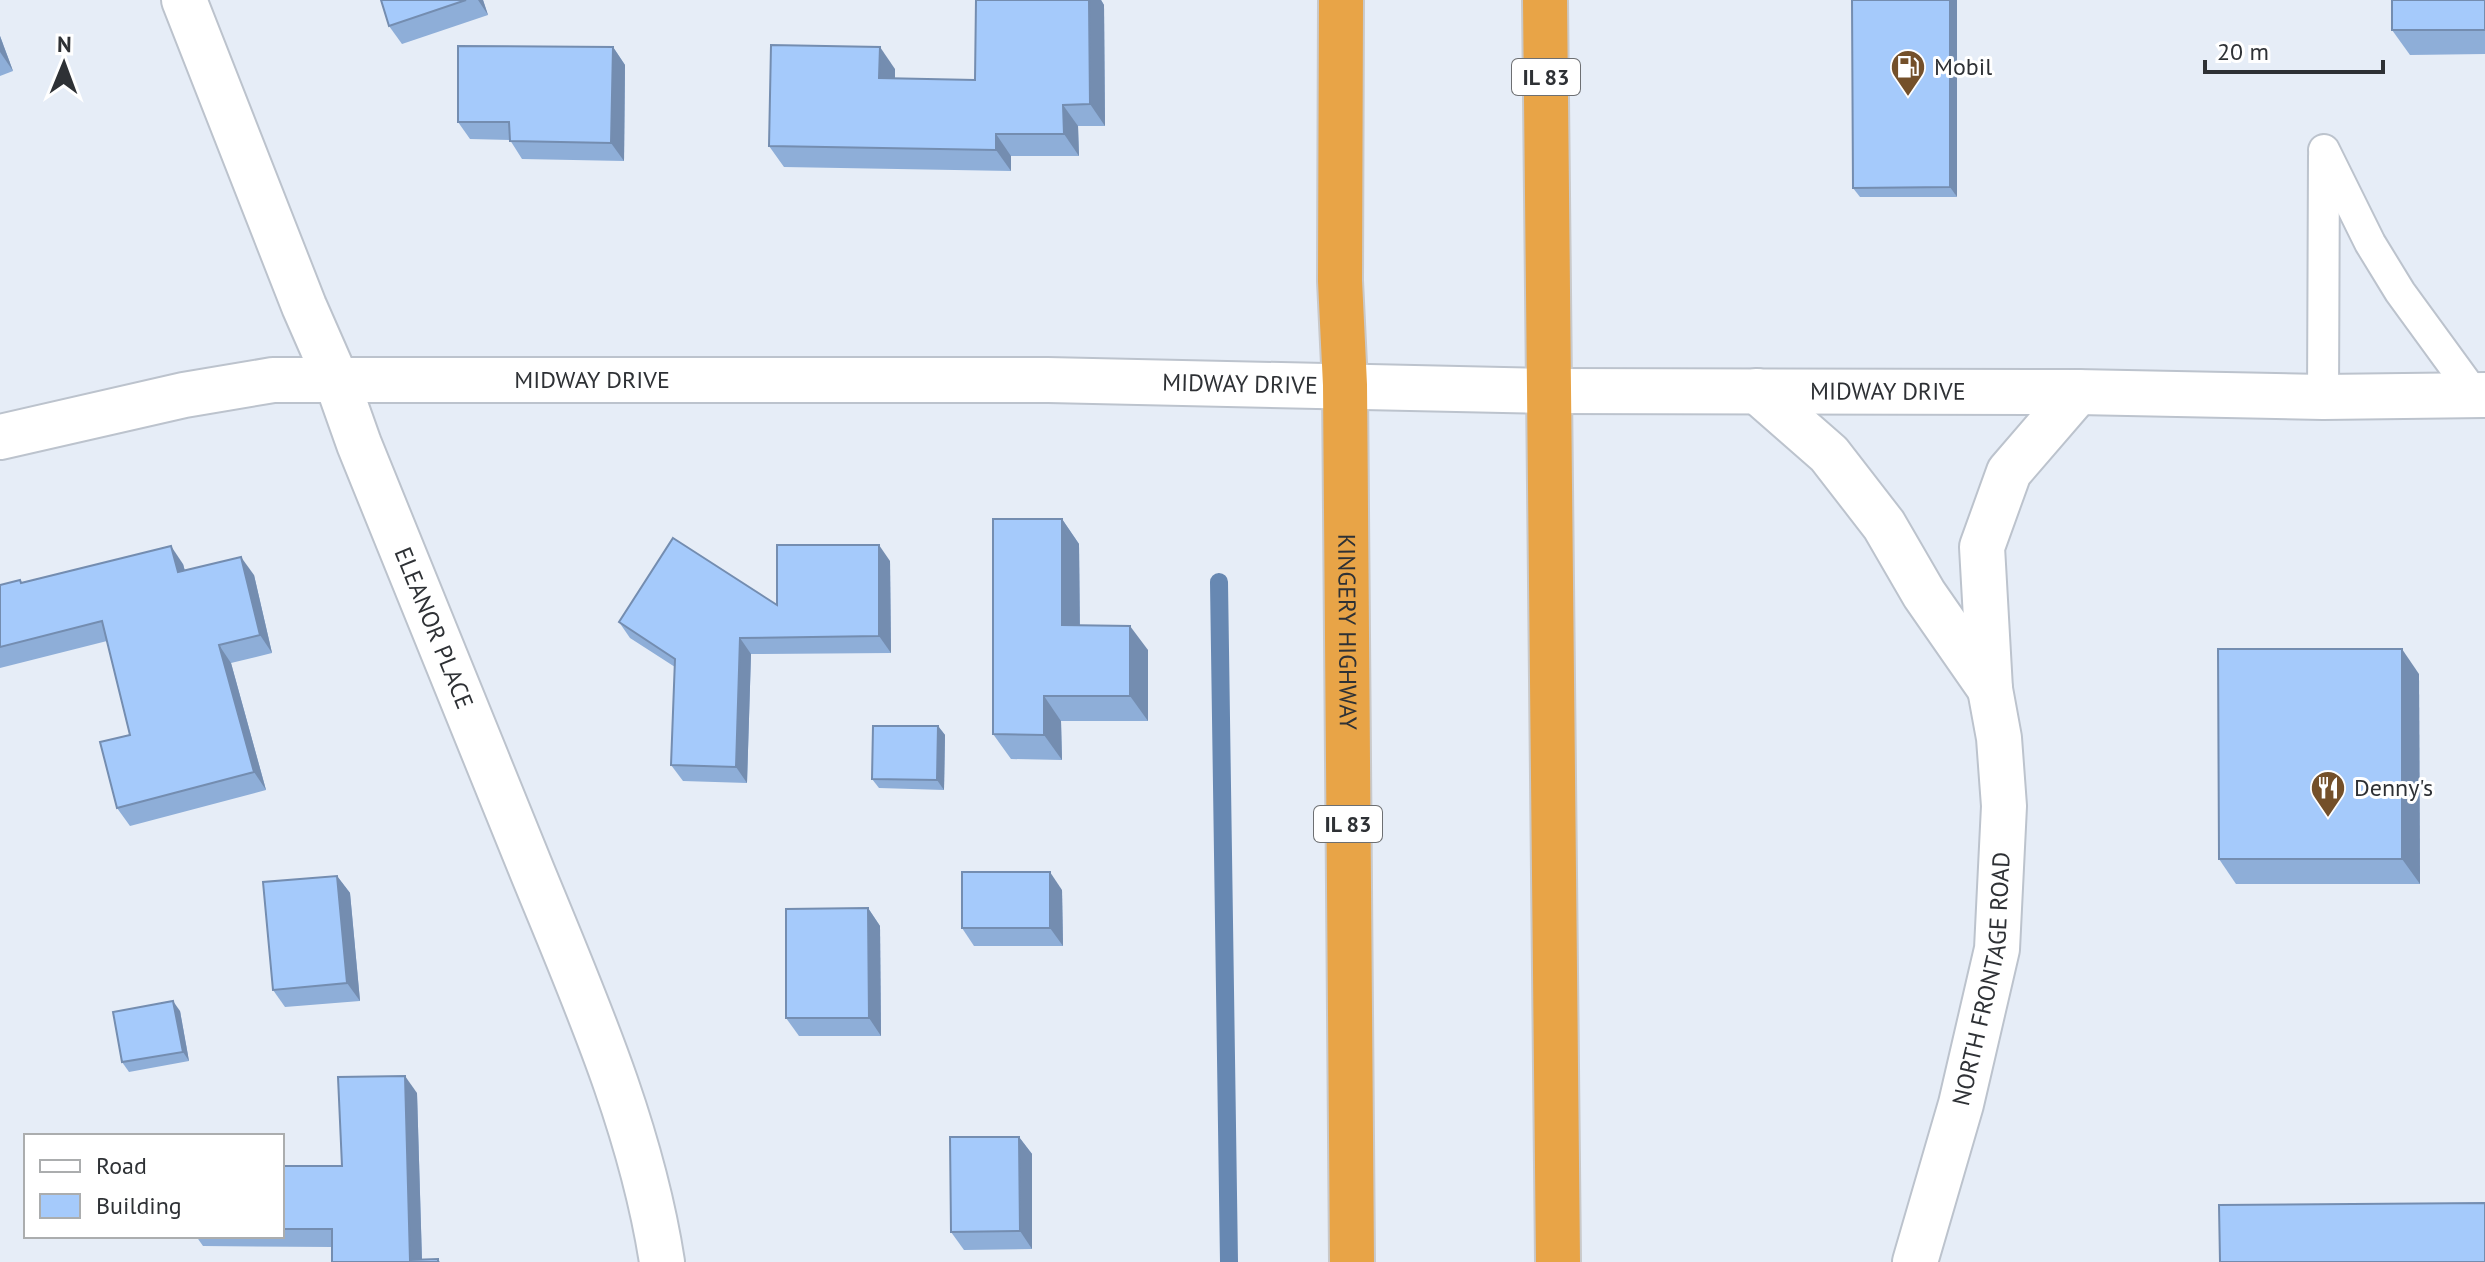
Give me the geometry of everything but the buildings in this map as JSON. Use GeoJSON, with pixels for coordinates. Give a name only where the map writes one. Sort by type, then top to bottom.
{"type":"FeatureCollection","features":[{"type":"Feature","properties":{"kind":"highway","name":"KINGERY HIGHWAY"},"geometry":{"type":"LineString","coordinates":[[1341,0],[1340,281],[1345,385],[1352,1262]]}},
{"type":"Feature","properties":{"kind":"highway","name":"IL 83"},"geometry":{"type":"LineString","coordinates":[[1545,0],[1558,1262]]}},
{"type":"Feature","properties":{"kind":"street","name":"ELEANOR PLACE"},"geometry":{"type":"LineString","coordinates":[[184,0],[304,306],[336,379],[359,444],[578,985],[627,1116],[657,1228],[662,1262]]}},
{"type":"Feature","properties":{"kind":"street","name":"MIDWAY DRIVE"},"geometry":{"type":"LineString","coordinates":[[0,437],[184,395],[273,380],[1048,380],[1549,391],[2078,392],[2323,397],[2480,395]]}},
{"type":"Feature","properties":{"kind":"street"},"geometry":{"type":"LineString","coordinates":[[1757,391],[1829,454],[1884,525],[1924,594],[1990,689]]}},
{"type":"Feature","properties":{"kind":"street","name":"NORTH FRONTAGE ROAD"},"geometry":{"type":"LineString","coordinates":[[1915,1262],[1961,1104],[1997,949],[2004,806],[1999,738],[1990,689],[1982,547],[2009,472],[2078,392]]}},
{"type":"Feature","properties":{"kind":"lane"},"geometry":{"type":"LineString","coordinates":[[2323,397],[2324,150],[2370,243],[2400,292],[2480,395]]}},
{"type":"Feature","properties":{"kind":"waterway"},"geometry":{"type":"LineString","coordinates":[[1219,582],[1229,1262]]}},
{"type":"Feature","properties":{"kind":"place","name":"Mobil"},"geometry":{"type":"Point","coordinates":[1908,98]}},
{"type":"Feature","properties":{"kind":"place","name":"Denny's"},"geometry":{"type":"Point","coordinates":[2328,819]}}]}
